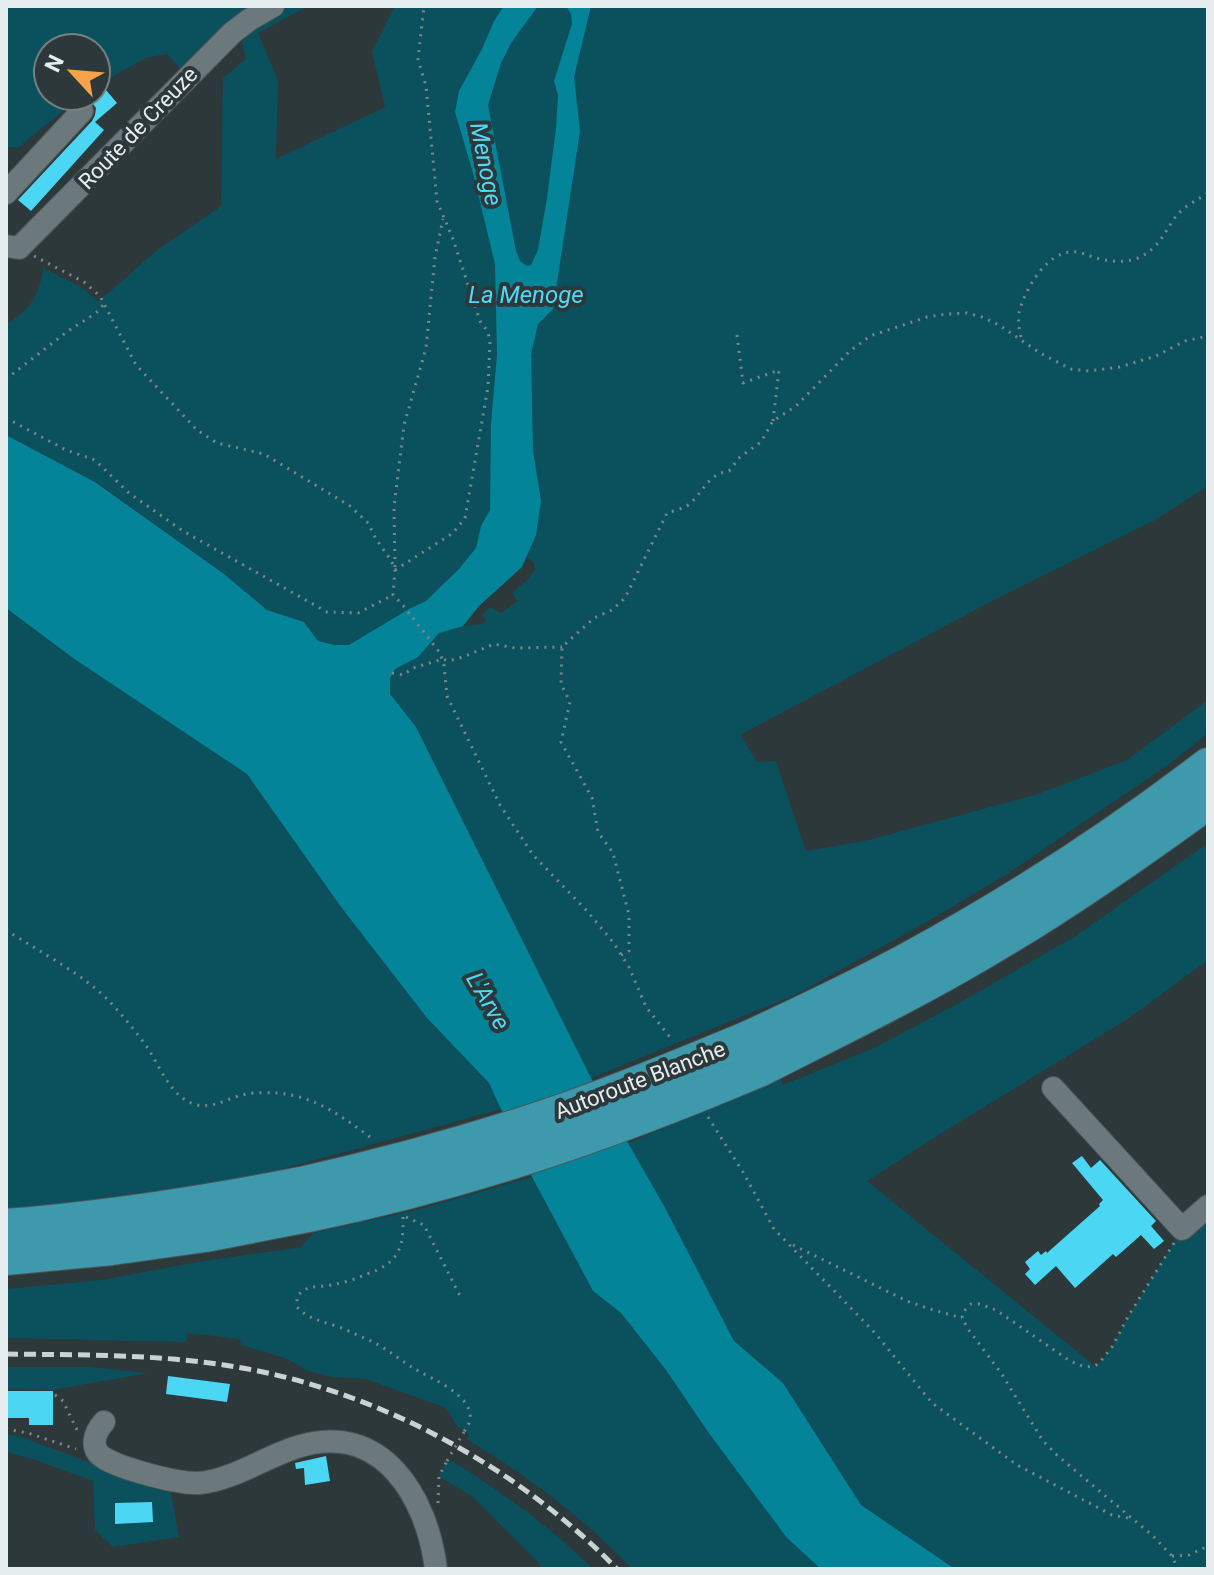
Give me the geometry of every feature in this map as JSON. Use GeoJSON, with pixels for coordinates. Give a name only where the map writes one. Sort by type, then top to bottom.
{"type":"FeatureCollection","features":[{"type":"Feature","properties":{"kind":"highway","name":"Autoroute Blanche"},"geometry":{"type":"LineString","coordinates":[[6,1226],[198,1204],[381,1200],[528,1158],[624,1125],[754,1053],[841,994],[967,927],[1088,851],[1208,765]]}},
{"type":"Feature","properties":{"kind":"highway","name":"Autoroute Blanche"},"geometry":{"type":"LineString","coordinates":[[754,1053],[853,1023],[980,954],[1107,875],[1208,802]]}},
{"type":"Feature","properties":{"kind":"highway","name":"Autoroute Blanche"},"geometry":{"type":"LineString","coordinates":[[6,1258],[205,1235],[304,1200]]}},
{"type":"Feature","properties":{"kind":"street","name":"Route de Creuze"},"geometry":{"type":"LineString","coordinates":[[13,247],[232,33],[273,6]]}},
{"type":"Feature","properties":{"kind":"street"},"geometry":{"type":"LineString","coordinates":[[6,193],[81,112]]}},
{"type":"Feature","properties":{"kind":"street"},"geometry":{"type":"LineString","coordinates":[[1053,1088],[1182,1229],[1208,1206]]}},
{"type":"Feature","properties":{"kind":"street"},"geometry":{"type":"LineString","coordinates":[[104,1422],[96,1432],[94,1445],[102,1458],[187,1482],[199,1483],[225,1477],[315,1442],[353,1444],[374,1453],[391,1465],[418,1505],[436,1569]]}},
{"type":"Feature","properties":{"kind":"path"},"geometry":{"type":"LineString","coordinates":[[395,570],[453,533],[465,518],[488,387],[488,332],[480,321],[437,201],[426,86],[418,59],[424,6]]}},
{"type":"Feature","properties":{"kind":"path"},"geometry":{"type":"LineString","coordinates":[[1021,340],[1019,312],[1034,278],[1043,267],[1063,253],[1074,251],[1113,261],[1134,260],[1165,236],[1175,217],[1208,193]]}},
{"type":"Feature","properties":{"kind":"path"},"geometry":{"type":"LineString","coordinates":[[443,217],[435,257],[426,348],[404,425],[394,507],[393,595],[437,647],[442,657],[447,696],[500,805],[533,855],[613,942],[629,967],[646,1007],[676,1046]]}},
{"type":"Feature","properties":{"kind":"path"},"geometry":{"type":"LineString","coordinates":[[13,247],[84,282],[100,296],[136,365],[197,430],[217,443],[264,454],[350,506],[368,523],[395,570]]}},
{"type":"Feature","properties":{"kind":"path"},"geometry":{"type":"LineString","coordinates":[[6,379],[96,313],[105,303]]}},
{"type":"Feature","properties":{"kind":"path"},"geometry":{"type":"LineString","coordinates":[[773,421],[796,406],[850,351],[870,336],[927,317],[967,313],[990,321],[1071,369],[1089,371],[1144,360],[1185,341],[1208,336]]}},
{"type":"Feature","properties":{"kind":"path"},"geometry":{"type":"LineString","coordinates":[[442,657],[448,661],[494,644],[515,648],[562,647],[594,618],[612,610],[625,598],[667,513],[686,507],[709,480],[729,471],[740,457],[761,442],[773,421],[779,370],[743,383],[737,335]]}},
{"type":"Feature","properties":{"kind":"path"},"geometry":{"type":"LineString","coordinates":[[6,418],[66,450],[95,460],[129,493],[183,531],[327,612],[358,613],[393,595]]}},
{"type":"Feature","properties":{"kind":"path"},"geometry":{"type":"LineString","coordinates":[[562,647],[561,684],[570,702],[561,742],[592,798],[598,832],[613,853],[629,915],[629,951],[621,955]]}},
{"type":"Feature","properties":{"kind":"path"},"geometry":{"type":"LineString","coordinates":[[392,673],[403,675],[442,657]]}},
{"type":"Feature","properties":{"kind":"path"},"geometry":{"type":"LineString","coordinates":[[6,930],[93,986],[110,1001],[183,1099],[205,1107],[249,1093],[280,1093],[313,1100],[334,1111],[375,1141]]}},
{"type":"Feature","properties":{"kind":"path"},"geometry":{"type":"LineString","coordinates":[[708,1118],[743,1172],[774,1229],[875,1333],[923,1392],[946,1414],[1017,1465],[1112,1515],[1133,1519]]}},
{"type":"Feature","properties":{"kind":"path"},"geometry":{"type":"LineString","coordinates":[[439,1505],[439,1476],[470,1420],[462,1399],[390,1351],[302,1313],[297,1307],[297,1297],[307,1287],[331,1285],[383,1269],[397,1256],[401,1246],[403,1218],[424,1225],[460,1296]]}},
{"type":"Feature","properties":{"kind":"path"},"geometry":{"type":"LineString","coordinates":[[1178,1569],[1172,1556],[1153,1536],[1043,1441],[962,1318],[963,1312],[971,1304],[996,1310],[1070,1361],[1085,1367],[1095,1366],[1112,1347],[1182,1229]]}},
{"type":"Feature","properties":{"kind":"path"},"geometry":{"type":"LineString","coordinates":[[788,1243],[907,1301],[962,1318]]}},
{"type":"Feature","properties":{"kind":"path"},"geometry":{"type":"LineString","coordinates":[[55,1395],[63,1401],[79,1434],[96,1452]]}},
{"type":"Feature","properties":{"kind":"path"},"geometry":{"type":"LineString","coordinates":[[6,1429],[96,1452]]}},
{"type":"Feature","properties":{"kind":"path"},"geometry":{"type":"LineString","coordinates":[[1172,1556],[1189,1555],[1208,1546]]}},
{"type":"Feature","properties":{"kind":"shaded area"},"geometry":{"type":"Polygon","coordinates":[[[6,6],[261,6],[184,73],[167,54],[145,58],[112,77],[112,32],[32,32],[32,112],[62,112],[17,148],[6,147],[6,6]]]}},
{"type":"Feature","properties":{"kind":"shaded area"},"geometry":{"type":"Polygon","coordinates":[[[283,6],[308,6],[258,33],[278,80],[276,159],[385,107],[372,52],[395,6],[1208,6],[1208,486],[1155,520],[994,600],[740,735],[757,762],[776,761],[806,851],[869,840],[1038,794],[1127,760],[1208,700],[1208,733],[1172,762],[1007,874],[930,920],[795,995],[591,1078],[416,727],[335,645],[318,641],[304,622],[267,610],[224,574],[96,482],[6,435],[6,325],[32,301],[43,268],[83,288],[98,302],[156,251],[221,206],[223,78],[246,59],[242,42],[260,18],[283,6]],[[526,556],[522,567],[479,606],[463,626],[483,624],[486,620],[482,615],[490,607],[501,613],[517,601],[512,593],[527,580],[535,569],[534,563],[526,556]]]}},
{"type":"Feature","properties":{"kind":"shaded area"},"geometry":{"type":"Polygon","coordinates":[[[6,608],[73,658],[247,774],[341,907],[427,1018],[489,1083],[502,1109],[240,1179],[6,1211],[6,608]]]}},
{"type":"Feature","properties":{"kind":"shaded area"},"geometry":{"type":"Polygon","coordinates":[[[1208,843],[1208,960],[1129,1018],[867,1181],[1095,1366],[1112,1347],[1182,1229],[1208,1214],[1208,1569],[955,1569],[861,1505],[783,1383],[734,1341],[628,1143],[780,1079],[783,1085],[874,1048],[1074,937],[1208,843]]]}},
{"type":"Feature","properties":{"kind":"shaded area"},"geometry":{"type":"Polygon","coordinates":[[[532,1177],[593,1291],[621,1313],[787,1538],[821,1569],[632,1569],[554,1498],[467,1439],[469,1434],[457,1426],[446,1408],[366,1379],[332,1377],[305,1370],[288,1359],[241,1345],[240,1339],[188,1333],[186,1342],[6,1338],[6,1289],[102,1280],[301,1247],[313,1233],[420,1209],[532,1177]]]}},
{"type":"Feature","properties":{"kind":"shaded area"},"geometry":{"type":"Polygon","coordinates":[[[6,1367],[90,1367],[149,1373],[52,1390],[6,1389],[6,1367]]]}},
{"type":"Feature","properties":{"kind":"shaded area"},"geometry":{"type":"Polygon","coordinates":[[[6,1434],[19,1436],[171,1493],[179,1537],[113,1547],[95,1530],[93,1481],[6,1452],[6,1434]]]}},
{"type":"Feature","properties":{"kind":"shaded area"},"geometry":{"type":"Polygon","coordinates":[[[447,1461],[471,1473],[526,1511],[593,1569],[540,1569],[539,1563],[474,1498],[439,1476],[447,1461]]]}},
{"type":"Feature","properties":{"kind":"water"},"geometry":{"type":"Polygon","coordinates":[[[504,6],[538,6],[511,43],[501,63],[488,105],[516,251],[520,261],[527,266],[531,265],[538,250],[547,198],[558,95],[554,81],[572,24],[566,6],[591,6],[574,77],[580,131],[553,309],[538,324],[531,354],[533,451],[541,501],[536,535],[522,567],[479,606],[463,626],[439,633],[418,657],[395,669],[390,678],[390,694],[416,727],[591,1078],[664,1206],[734,1341],[783,1383],[861,1505],[955,1569],[821,1569],[787,1538],[666,1370],[621,1313],[593,1291],[532,1177],[489,1083],[427,1018],[341,907],[247,774],[73,658],[6,608],[6,435],[95,482],[224,574],[267,610],[304,622],[318,641],[349,645],[426,601],[459,569],[476,548],[481,526],[490,510],[491,424],[497,355],[495,264],[455,112],[459,91],[504,6]]]}},
{"type":"Feature","properties":{"kind":"building"},"geometry":{"type":"Polygon","coordinates":[[[95,112],[107,112],[95,122],[104,130],[31,211],[18,200],[95,112]]]}},
{"type":"Feature","properties":{"kind":"building"},"geometry":{"type":"Polygon","coordinates":[[[1082,1156],[1091,1168],[1100,1160],[1156,1221],[1151,1226],[1164,1241],[1154,1249],[1141,1235],[1116,1257],[1113,1254],[1075,1288],[1056,1266],[1035,1285],[1025,1274],[1030,1269],[1025,1262],[1038,1251],[1041,1255],[1047,1253],[1103,1200],[1072,1163],[1082,1156]]]}},
{"type":"Feature","properties":{"kind":"building"},"geometry":{"type":"Polygon","coordinates":[[[168,1376],[230,1384],[227,1402],[166,1394],[168,1376]]]}},
{"type":"Feature","properties":{"kind":"building"},"geometry":{"type":"Polygon","coordinates":[[[6,1391],[53,1391],[53,1425],[29,1425],[29,1418],[6,1418],[6,1391]]]}},
{"type":"Feature","properties":{"kind":"building"},"geometry":{"type":"Polygon","coordinates":[[[326,1456],[330,1481],[305,1485],[304,1468],[296,1469],[295,1463],[326,1456]]]}},
{"type":"Feature","properties":{"kind":"building"},"geometry":{"type":"Polygon","coordinates":[[[152,1502],[153,1522],[115,1524],[115,1503],[152,1502]]]}},
{"type":"Feature","properties":{"kind":"railway"},"geometry":{"type":"LineString","coordinates":[[6,1354],[197,1361],[278,1375],[332,1391],[385,1411],[486,1464],[577,1531],[617,1569]]}},
{"type":"Feature","properties":{"kind":"water label","name":"Menoge"},"geometry":{"type":"Point","coordinates":[486,164]}},
{"type":"Feature","properties":{"kind":"water label","name":"La Menoge"},"geometry":{"type":"Point","coordinates":[526,295]}},
{"type":"Feature","properties":{"kind":"water label","name":"L'Arve"},"geometry":{"type":"Point","coordinates":[488,1001]}}]}
